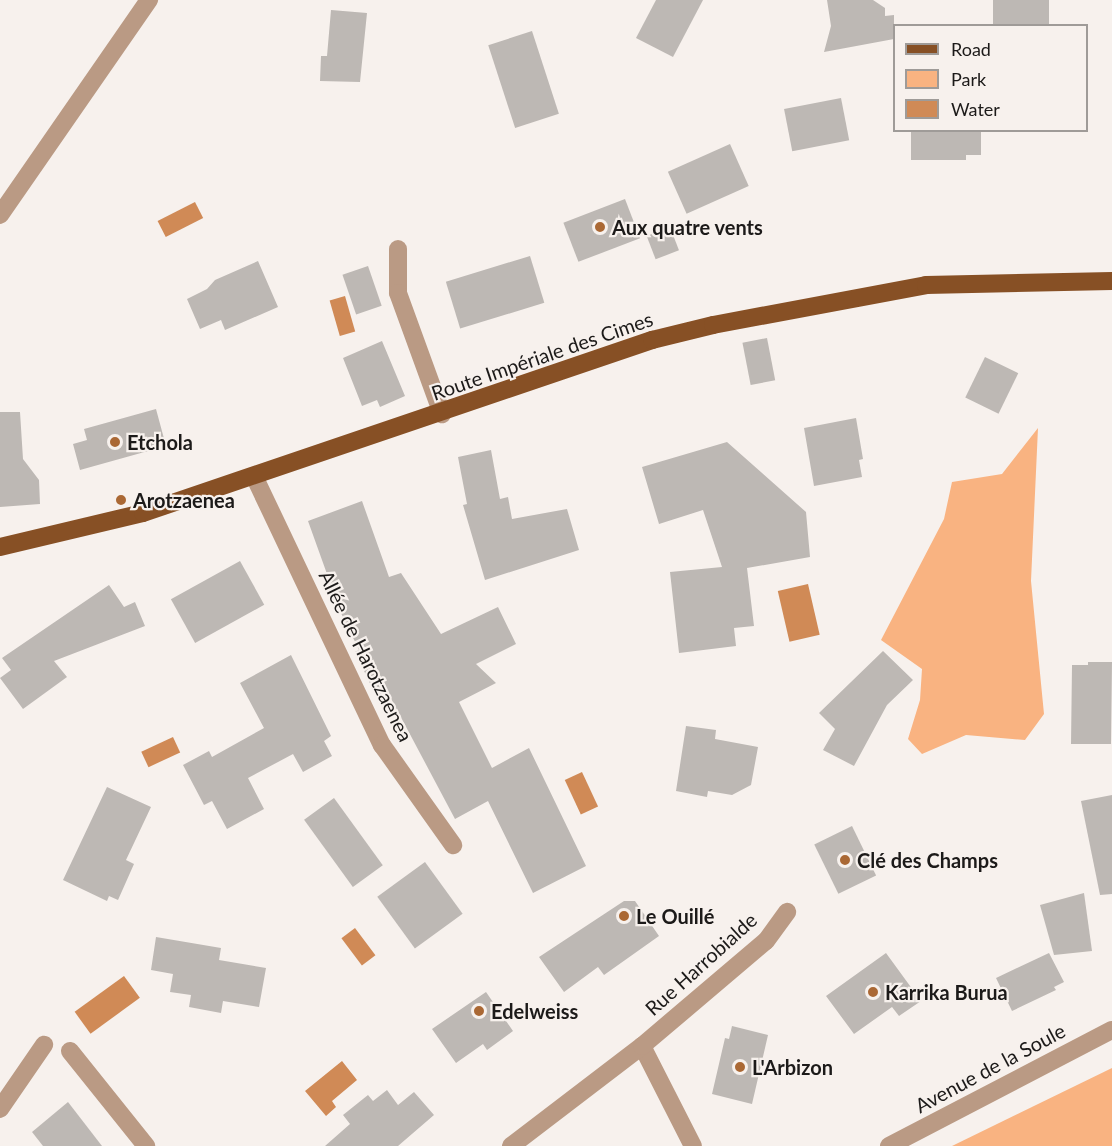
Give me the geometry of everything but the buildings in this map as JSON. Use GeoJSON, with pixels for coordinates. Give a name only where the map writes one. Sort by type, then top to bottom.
{"type":"FeatureCollection","features":[{"type":"Feature","properties":{"kind":"main road","name":"Route Impériale des Cimes"},"geometry":{"type":"LineString","coordinates":[[0,547],[143,513],[255,478],[652,340],[852,296],[926,285],[1112,281]]}},
{"type":"Feature","properties":{"kind":"street"},"geometry":{"type":"LineString","coordinates":[[0,214],[149,0]]}},
{"type":"Feature","properties":{"kind":"street"},"geometry":{"type":"LineString","coordinates":[[398,249],[398,293],[442,414]]}},
{"type":"Feature","properties":{"kind":"street","name":"Allée de Harotzaenea"},"geometry":{"type":"LineString","coordinates":[[255,478],[382,745],[453,845]]}},
{"type":"Feature","properties":{"kind":"street","name":"Rue Harrobialde"},"geometry":{"type":"LineString","coordinates":[[511,1146],[642,1046],[766,941],[787,912]]}},
{"type":"Feature","properties":{"kind":"street","name":"Avenue de la Soule"},"geometry":{"type":"LineString","coordinates":[[889,1146],[1112,1030]]}},
{"type":"Feature","properties":{"kind":"street"},"geometry":{"type":"LineString","coordinates":[[0,1109],[44,1045]]}},
{"type":"Feature","properties":{"kind":"street"},"geometry":{"type":"LineString","coordinates":[[642,1046],[693,1146]]}},
{"type":"Feature","properties":{"kind":"street"},"geometry":{"type":"LineString","coordinates":[[70,1051],[146,1146]]}},
{"type":"Feature","properties":{"kind":"green space"},"geometry":{"type":"Polygon","coordinates":[[[1038,428],[1031,581],[1044,714],[1025,740],[966,735],[922,754],[908,739],[920,700],[922,669],[881,640],[944,519],[952,482],[1002,474],[1038,428]]]}},
{"type":"Feature","properties":{"kind":"green space"},"geometry":{"type":"Polygon","coordinates":[[[1112,1068],[1112,1146],[952,1146],[1112,1068]]]}},
{"type":"Feature","properties":{"kind":"water"},"geometry":{"type":"Polygon","coordinates":[[[195,202],[203,218],[166,237],[158,221],[195,202]]]}},
{"type":"Feature","properties":{"kind":"water"},"geometry":{"type":"Polygon","coordinates":[[[345,296],[355,332],[340,336],[330,300],[345,296]]]}},
{"type":"Feature","properties":{"kind":"water"},"geometry":{"type":"Polygon","coordinates":[[[808,584],[820,635],[789,642],[778,591],[808,584]]]}},
{"type":"Feature","properties":{"kind":"water"},"geometry":{"type":"Polygon","coordinates":[[[173,737],[180,752],[148,767],[141,752],[173,737]]]}},
{"type":"Feature","properties":{"kind":"water"},"geometry":{"type":"Polygon","coordinates":[[[582,772],[598,806],[581,814],[565,780],[582,772]]]}},
{"type":"Feature","properties":{"kind":"water"},"geometry":{"type":"Polygon","coordinates":[[[355,928],[375,955],[362,965],[341,938],[355,928]]]}},
{"type":"Feature","properties":{"kind":"water"},"geometry":{"type":"Polygon","coordinates":[[[124,976],[140,998],[91,1034],[75,1012],[124,976]]]}},
{"type":"Feature","properties":{"kind":"water"},"geometry":{"type":"Polygon","coordinates":[[[342,1061],[357,1080],[332,1101],[336,1107],[326,1116],[305,1091],[342,1061]]]}},
{"type":"Feature","properties":{"kind":"place","name":"Aux quatre vents"},"geometry":{"type":"Point","coordinates":[600,227]}},
{"type":"Feature","properties":{"kind":"place","name":"Etchola"},"geometry":{"type":"Point","coordinates":[115,442]}},
{"type":"Feature","properties":{"kind":"place","name":"Arotzaenea"},"geometry":{"type":"Point","coordinates":[121,500]}},
{"type":"Feature","properties":{"kind":"place","name":"Clé des Champs"},"geometry":{"type":"Point","coordinates":[845,860]}},
{"type":"Feature","properties":{"kind":"place","name":"Le Ouillé"},"geometry":{"type":"Point","coordinates":[624,916]}},
{"type":"Feature","properties":{"kind":"place","name":"Karrika Burua"},"geometry":{"type":"Point","coordinates":[873,992]}},
{"type":"Feature","properties":{"kind":"place","name":"Edelweiss"},"geometry":{"type":"Point","coordinates":[479,1011]}},
{"type":"Feature","properties":{"kind":"place","name":"L'Arbizon"},"geometry":{"type":"Point","coordinates":[740,1067]}}]}
